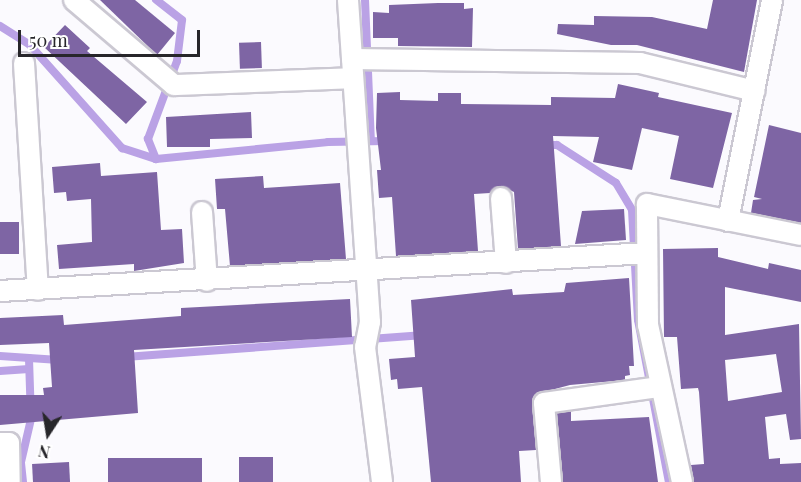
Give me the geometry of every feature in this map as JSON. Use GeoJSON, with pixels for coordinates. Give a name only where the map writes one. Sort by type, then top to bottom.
{"type":"FeatureCollection","features":[{"type":"Feature","properties":{"kind":"street"},"geometry":{"type":"LineString","coordinates":[[74,0],[169,81],[361,64],[640,63],[755,92]]}},
{"type":"Feature","properties":{"kind":"street"},"geometry":{"type":"LineString","coordinates":[[348,0],[361,64],[358,143],[367,272],[366,340],[382,482]]}},
{"type":"Feature","properties":{"kind":"street"},"geometry":{"type":"LineString","coordinates":[[728,221],[772,0]]}},
{"type":"Feature","properties":{"kind":"street"},"geometry":{"type":"LineString","coordinates":[[24,63],[38,290]]}},
{"type":"Feature","properties":{"kind":"street"},"geometry":{"type":"LineString","coordinates":[[501,198],[506,263]]}},
{"type":"Feature","properties":{"kind":"street"},"geometry":{"type":"LineString","coordinates":[[682,482],[651,388],[648,325],[638,253],[647,204],[801,235]]}},
{"type":"Feature","properties":{"kind":"street"},"geometry":{"type":"LineString","coordinates":[[202,212],[207,281]]}},
{"type":"Feature","properties":{"kind":"street"},"geometry":{"type":"LineString","coordinates":[[0,291],[367,272],[638,253]]}},
{"type":"Feature","properties":{"kind":"street"},"geometry":{"type":"LineString","coordinates":[[551,482],[544,403],[651,388]]}},
{"type":"Feature","properties":{"kind":"street"},"geometry":{"type":"LineString","coordinates":[[0,443],[9,443],[10,482]]}},
{"type":"Feature","properties":{"kind":"building"},"geometry":{"type":"Polygon","coordinates":[[[100,0],[135,0],[175,33],[157,55],[100,0]]]}},
{"type":"Feature","properties":{"kind":"building"},"geometry":{"type":"Polygon","coordinates":[[[713,0],[757,0],[744,72],[637,45],[611,45],[557,34],[558,24],[594,25],[594,16],[652,17],[707,29],[713,0]]]}},
{"type":"Feature","properties":{"kind":"building"},"geometry":{"type":"Polygon","coordinates":[[[464,3],[464,9],[473,8],[472,47],[398,46],[398,38],[373,38],[373,12],[389,13],[389,5],[464,3]]]}},
{"type":"Feature","properties":{"kind":"building"},"geometry":{"type":"Polygon","coordinates":[[[65,25],[90,48],[87,51],[147,102],[126,124],[44,47],[65,25]]]}},
{"type":"Feature","properties":{"kind":"building"},"geometry":{"type":"Polygon","coordinates":[[[261,42],[262,68],[240,69],[239,43],[261,42]]]}},
{"type":"Feature","properties":{"kind":"building"},"geometry":{"type":"Polygon","coordinates":[[[618,84],[659,93],[658,97],[732,113],[713,188],[670,179],[679,136],[642,128],[632,170],[593,162],[599,137],[553,136],[561,246],[518,249],[514,192],[501,186],[490,193],[474,194],[478,251],[396,256],[392,197],[379,198],[377,170],[381,170],[376,128],[377,93],[400,92],[400,100],[438,101],[438,93],[461,93],[461,104],[551,105],[551,97],[615,98],[618,84]]]}},
{"type":"Feature","properties":{"kind":"building"},"geometry":{"type":"Polygon","coordinates":[[[251,112],[252,138],[210,139],[210,147],[167,147],[166,117],[251,112]]]}},
{"type":"Feature","properties":{"kind":"building"},"geometry":{"type":"Polygon","coordinates":[[[769,125],[801,133],[801,223],[751,213],[753,200],[762,199],[754,197],[769,125]]]}},
{"type":"Feature","properties":{"kind":"building"},"geometry":{"type":"Polygon","coordinates":[[[100,163],[101,176],[157,172],[161,230],[182,229],[184,263],[134,271],[134,264],[59,269],[57,245],[92,242],[91,199],[67,201],[66,192],[54,193],[52,167],[100,163]]]}},
{"type":"Feature","properties":{"kind":"building"},"geometry":{"type":"Polygon","coordinates":[[[263,176],[264,188],[340,183],[346,259],[230,266],[225,209],[217,209],[215,179],[263,176]]]}},
{"type":"Feature","properties":{"kind":"building"},"geometry":{"type":"Polygon","coordinates":[[[624,209],[626,240],[575,244],[582,211],[624,209]]]}},
{"type":"Feature","properties":{"kind":"building"},"geometry":{"type":"Polygon","coordinates":[[[0,222],[19,222],[19,254],[0,254],[0,222]]]}},
{"type":"Feature","properties":{"kind":"building"},"geometry":{"type":"Polygon","coordinates":[[[718,248],[718,257],[768,269],[769,263],[801,270],[801,302],[725,287],[725,335],[799,324],[801,439],[790,440],[786,414],[765,417],[769,459],[780,458],[780,464],[801,463],[801,482],[694,482],[691,465],[704,464],[699,392],[698,388],[681,389],[677,337],[664,337],[663,249],[718,248]],[[776,354],[725,360],[728,401],[782,392],[776,354]]]}},
{"type":"Feature","properties":{"kind":"building"},"geometry":{"type":"Polygon","coordinates":[[[629,278],[634,366],[629,366],[630,375],[625,376],[625,380],[570,385],[536,394],[532,404],[536,450],[519,451],[521,482],[431,482],[422,387],[398,389],[397,379],[391,380],[389,359],[415,357],[411,300],[512,289],[513,295],[564,292],[566,283],[629,278]]]}},
{"type":"Feature","properties":{"kind":"building"},"geometry":{"type":"Polygon","coordinates":[[[350,299],[352,337],[134,350],[138,413],[0,425],[0,395],[44,395],[43,388],[52,387],[49,343],[0,345],[0,318],[63,315],[64,325],[181,316],[181,308],[350,299]]]}},
{"type":"Feature","properties":{"kind":"building"},"geometry":{"type":"Polygon","coordinates":[[[571,411],[571,421],[649,417],[658,482],[563,482],[557,413],[571,411]]]}},
{"type":"Feature","properties":{"kind":"building"},"geometry":{"type":"Polygon","coordinates":[[[239,457],[273,457],[273,482],[239,482],[239,457]]]}},
{"type":"Feature","properties":{"kind":"building"},"geometry":{"type":"Polygon","coordinates":[[[108,458],[202,458],[202,482],[108,482],[108,458]]]}},
{"type":"Feature","properties":{"kind":"building"},"geometry":{"type":"Polygon","coordinates":[[[69,462],[70,482],[33,482],[32,464],[69,462]]]}},
{"type":"Feature","properties":{"kind":"waterway"},"geometry":{"type":"LineString","coordinates":[[156,0],[182,20],[177,61],[148,139],[156,159]]}},
{"type":"Feature","properties":{"kind":"waterway"},"geometry":{"type":"LineString","coordinates":[[365,0],[371,141]]}},
{"type":"Feature","properties":{"kind":"waterway"},"geometry":{"type":"LineString","coordinates":[[0,26],[29,44],[122,148],[156,159],[328,142],[386,141]]}},
{"type":"Feature","properties":{"kind":"waterway"},"geometry":{"type":"LineString","coordinates":[[545,145],[557,145],[616,183],[632,210],[638,320],[669,482]]}},
{"type":"Feature","properties":{"kind":"waterway"},"geometry":{"type":"LineString","coordinates":[[125,357],[424,335]]}},
{"type":"Feature","properties":{"kind":"waterway"},"geometry":{"type":"LineString","coordinates":[[0,356],[59,360]]}},
{"type":"Feature","properties":{"kind":"waterway"},"geometry":{"type":"LineString","coordinates":[[23,482],[21,462],[31,419],[29,358]]}},
{"type":"Feature","properties":{"kind":"waterway"},"geometry":{"type":"LineString","coordinates":[[0,371],[29,369]]}}]}
